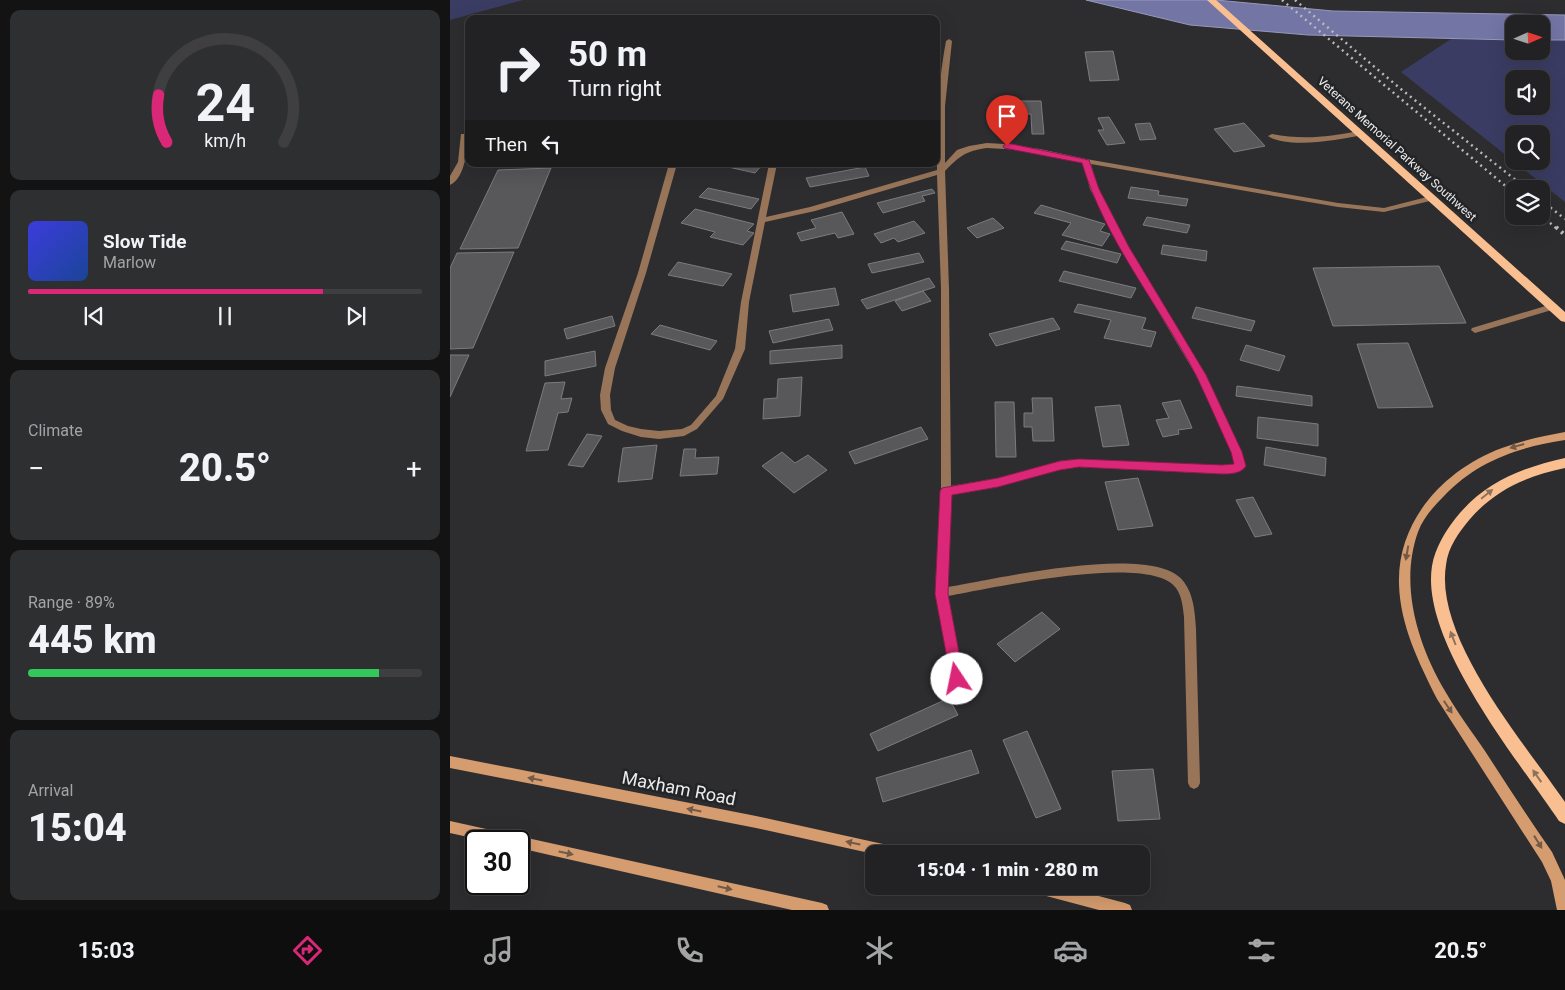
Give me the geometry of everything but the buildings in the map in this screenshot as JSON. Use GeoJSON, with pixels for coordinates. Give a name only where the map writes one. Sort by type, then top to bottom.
{"type":"FeatureCollection","features":[{"type":"Feature","properties":{"kind":"main road","name":"Veterans Memorial Parkway Southwest"},"geometry":{"type":"LineString","coordinates":[[1211,0],[1565,318]]}},
{"type":"Feature","properties":{"kind":"main road"},"geometry":{"type":"LineString","coordinates":[[1564,910],[1558,880],[1547,857],[1441,695],[1426,667],[1417,644],[1405,593],[1404,571],[1406,551],[1414,528],[1422,512],[1436,494],[1467,469],[1495,453],[1519,445],[1565,436]]}},
{"type":"Feature","properties":{"kind":"main road"},"geometry":{"type":"LineString","coordinates":[[1565,463],[1520,474],[1487,492],[1473,505],[1451,533],[1443,548],[1438,574],[1442,605],[1452,637],[1466,669],[1565,816]]}},
{"type":"Feature","properties":{"kind":"main road","name":"Maxham Road"},"geometry":{"type":"LineString","coordinates":[[450,762],[756,822],[865,846]]}},
{"type":"Feature","properties":{"kind":"main road"},"geometry":{"type":"LineString","coordinates":[[450,827],[465,830]]}},
{"type":"Feature","properties":{"kind":"main road"},"geometry":{"type":"LineString","coordinates":[[530,844],[822,910]]}},
{"type":"Feature","properties":{"kind":"main road"},"geometry":{"type":"LineString","coordinates":[[1069,895],[1125,910]]}},
{"type":"Feature","properties":{"kind":"street"},"geometry":{"type":"LineString","coordinates":[[949,42],[942,79],[940,109],[945,289],[946,491],[942,594],[957,679]]}},
{"type":"Feature","properties":{"kind":"street"},"geometry":{"type":"LineString","coordinates":[[1272,136],[1294,141],[1317,141],[1359,133]]}},
{"type":"Feature","properties":{"kind":"street"},"geometry":{"type":"LineString","coordinates":[[450,183],[462,162],[464,136]]}},
{"type":"Feature","properties":{"kind":"street"},"geometry":{"type":"LineString","coordinates":[[762,220],[812,209],[941,171],[959,152],[971,148],[994,145],[1338,205],[1384,210],[1431,198]]}},
{"type":"Feature","properties":{"kind":"street"},"geometry":{"type":"LineString","coordinates":[[946,491],[998,482],[1060,465],[1079,463],[1222,470],[1240,466],[1237,452],[1201,375],[1124,247],[1094,189],[1086,161]]}},
{"type":"Feature","properties":{"kind":"street"},"geometry":{"type":"LineString","coordinates":[[672,167],[642,273],[610,368],[605,395],[606,410],[611,422],[625,429],[659,435],[684,432],[694,428],[720,397],[740,349],[745,302],[772,167]]}},
{"type":"Feature","properties":{"kind":"street"},"geometry":{"type":"LineString","coordinates":[[1475,330],[1552,307]]}},
{"type":"Feature","properties":{"kind":"street"},"geometry":{"type":"LineString","coordinates":[[942,594],[1037,576],[1126,566],[1157,569],[1172,574],[1180,583],[1190,618],[1194,783]]}},
{"type":"Feature","properties":{"kind":"shaded area"},"geometry":{"type":"Polygon","coordinates":[[[450,0],[523,0],[465,15],[450,20],[450,0]]]}},
{"type":"Feature","properties":{"kind":"shaded area"},"geometry":{"type":"Polygon","coordinates":[[[1086,0],[1216,0],[1333,11],[1565,15],[1565,40],[1550,40],[1550,15],[1505,15],[1505,40],[1308,35],[1190,25],[1086,0]]]}},
{"type":"Feature","properties":{"kind":"shaded area"},"geometry":{"type":"Polygon","coordinates":[[[1451,39],[1505,40],[1505,60],[1550,60],[1550,40],[1565,40],[1565,202],[1550,190],[1550,180],[1537,180],[1525,170],[1550,170],[1550,125],[1505,125],[1505,154],[1401,72],[1451,39]]]}},
{"type":"Feature","properties":{"kind":"railway"},"geometry":{"type":"LineString","coordinates":[[1282,0],[1505,186]]}},
{"type":"Feature","properties":{"kind":"railway"},"geometry":{"type":"LineString","coordinates":[[1295,0],[1402,90],[1516,180]]}},
{"type":"Feature","properties":{"kind":"railway"},"geometry":{"type":"LineString","coordinates":[[1550,207],[1565,219]]}},
{"type":"Feature","properties":{"kind":"railway"},"geometry":{"type":"LineString","coordinates":[[1550,223],[1557,229]]}},
{"type":"Feature","properties":{"kind":"railway"},"geometry":{"type":"LineString","coordinates":[[1556,227],[1565,235]]}},
{"type":"Feature","properties":{"kind":"route"},"geometry":{"type":"LineString","coordinates":[[957,679],[942,594],[946,491],[998,482],[1060,465],[1079,463],[1222,470],[1240,466],[1237,452],[1201,375],[1124,247],[1094,189],[1086,161],[1007,146]]}}]}
